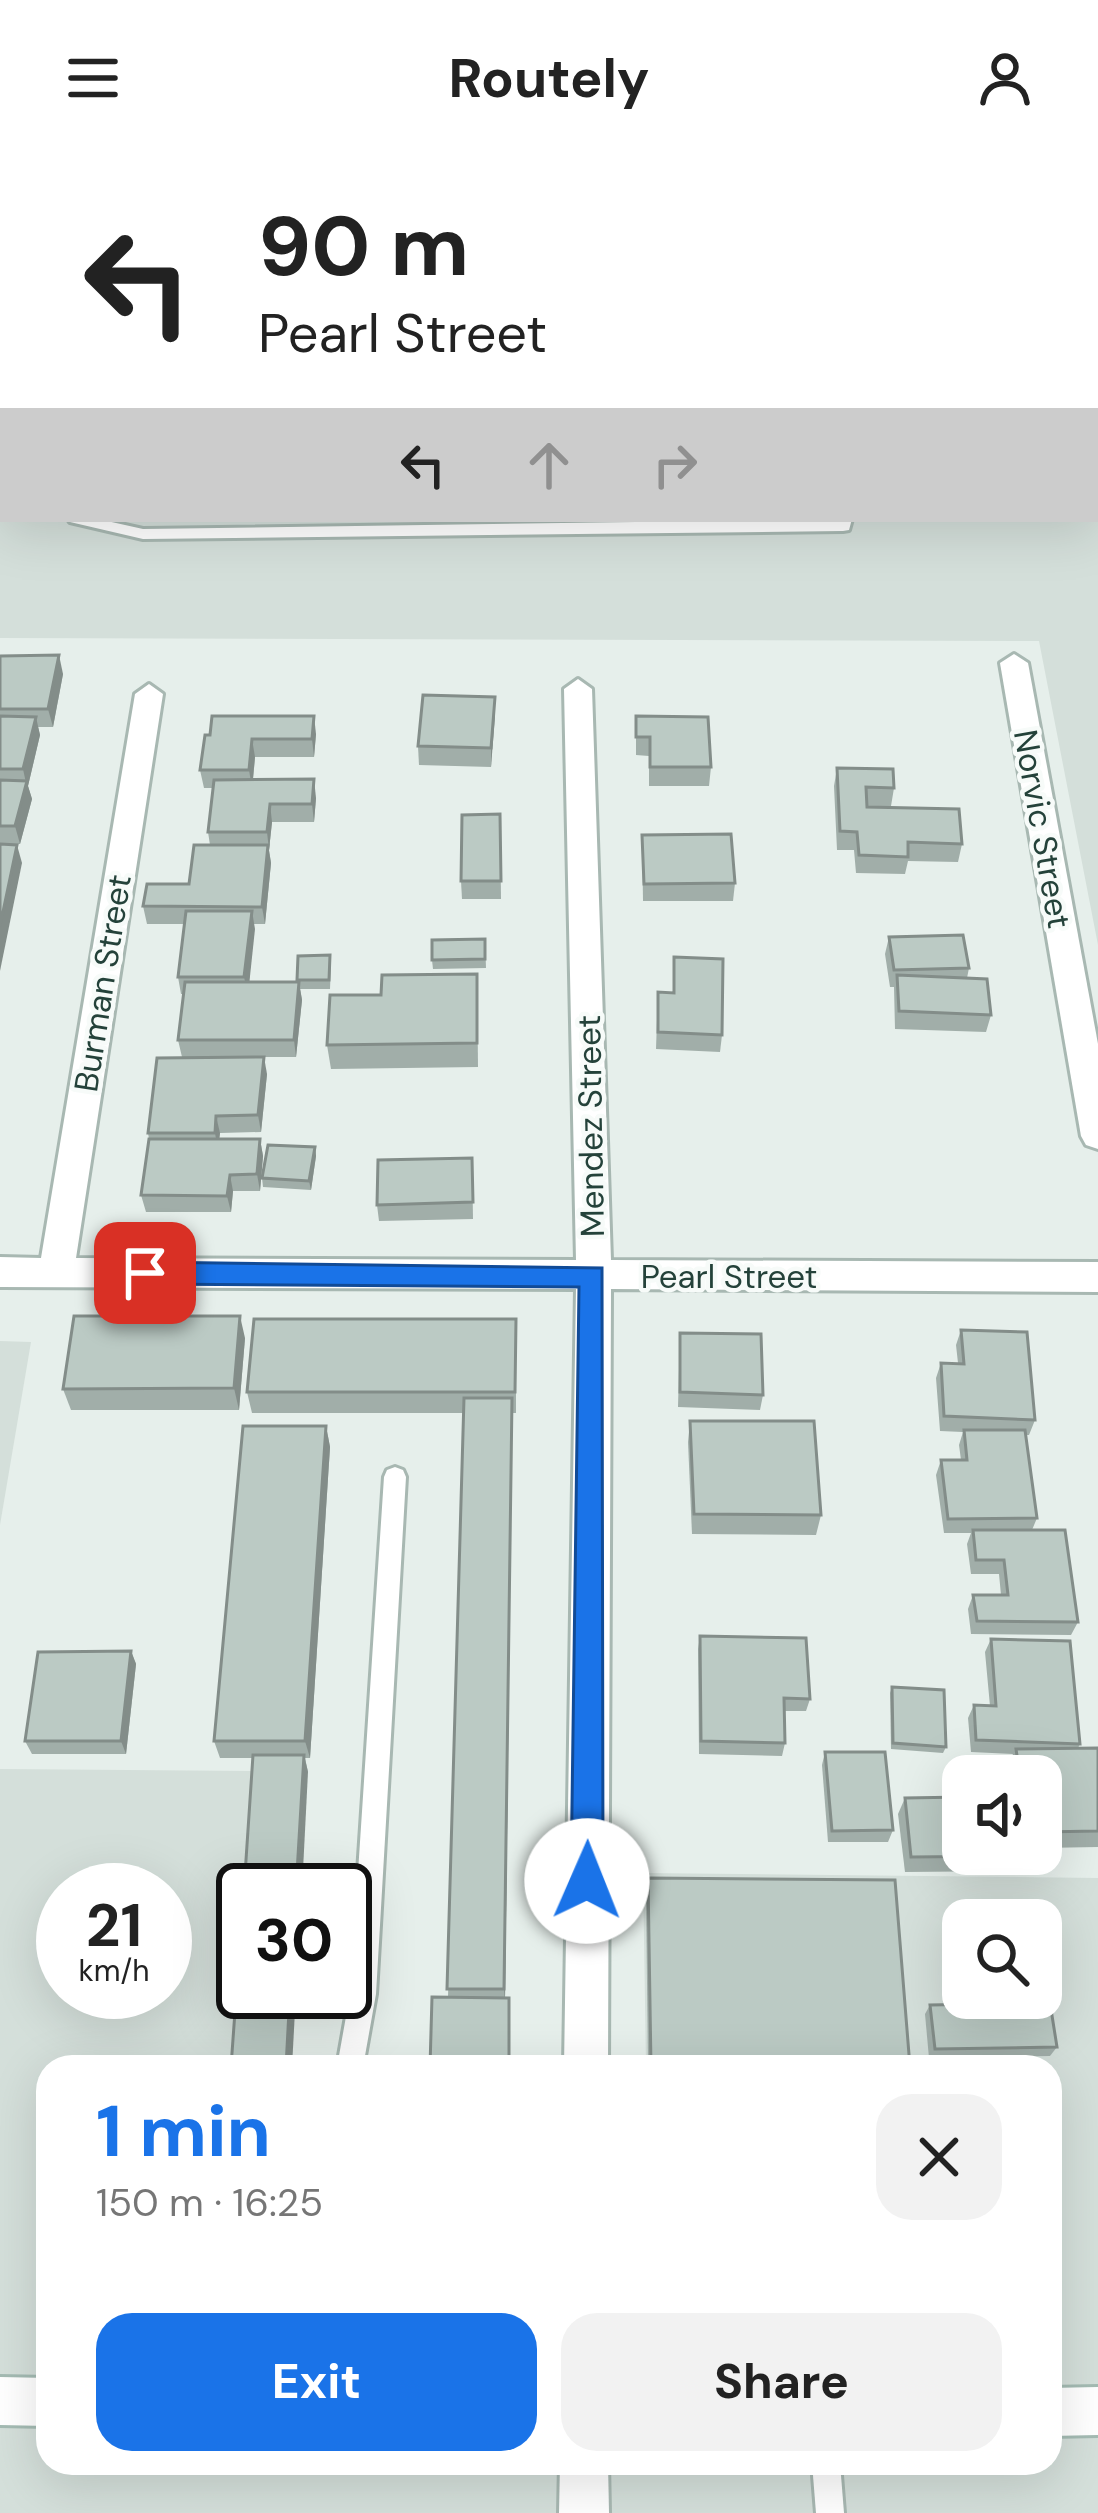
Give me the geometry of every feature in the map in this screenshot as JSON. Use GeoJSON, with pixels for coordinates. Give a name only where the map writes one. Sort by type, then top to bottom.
{"type":"FeatureCollection","features":[{"type":"Feature","properties":{"kind":"street","name":"Norvic Street"},"geometry":{"type":"LineString","coordinates":[[1014,663],[1098,1136]]}},
{"type":"Feature","properties":{"kind":"street","name":"Mendez Street"},"geometry":{"type":"LineString","coordinates":[[578,689],[592,1276],[586,2055]]}},
{"type":"Feature","properties":{"kind":"street","name":"Burman Street"},"geometry":{"type":"LineString","coordinates":[[56,1272],[149,694]]}},
{"type":"Feature","properties":{"kind":"street","name":"Pearl Street"},"geometry":{"type":"LineString","coordinates":[[0,1272],[1098,1277]]}},
{"type":"Feature","properties":{"kind":"street"},"geometry":{"type":"LineString","coordinates":[[0,2401],[36,2402]]}},
{"type":"Feature","properties":{"kind":"street"},"geometry":{"type":"LineString","coordinates":[[1062,2412],[1098,2411]]}},
{"type":"Feature","properties":{"kind":"street"},"geometry":{"type":"LineString","coordinates":[[584,2475],[584,2513]]}},
{"type":"Feature","properties":{"kind":"lane"},"geometry":{"type":"LineString","coordinates":[[89,522],[143,534],[418,525],[843,526],[844,522]]}},
{"type":"Feature","properties":{"kind":"lane"},"geometry":{"type":"LineString","coordinates":[[352,2055],[363,1994],[395,1477]]}},
{"type":"Feature","properties":{"kind":"lane"},"geometry":{"type":"LineString","coordinates":[[827,2475],[830,2513]]}},
{"type":"Feature","properties":{"kind":"shaded area"},"geometry":{"type":"Polygon","coordinates":[[[0,522],[1098,522],[1098,945],[1039,641],[0,638],[0,522]]]}},
{"type":"Feature","properties":{"kind":"shaded area"},"geometry":{"type":"Polygon","coordinates":[[[0,1341],[31,1342],[0,1525],[0,1341]]]}},
{"type":"Feature","properties":{"kind":"shaded area"},"geometry":{"type":"Polygon","coordinates":[[[0,1769],[256,1771],[251,1863],[216,1863],[216,2019],[239,2019],[237,2055],[36,2055],[36,2475],[1062,2475],[1062,2055],[646,2055],[643,1873],[1098,1878],[1098,2513],[0,2513],[0,1769]]]}},
{"type":"Feature","properties":{"kind":"building"},"geometry":{"type":"Polygon","coordinates":[[[59,655],[48,709],[0,709],[0,656],[59,655]]]}},
{"type":"Feature","properties":{"kind":"building"},"geometry":{"type":"Polygon","coordinates":[[[423,695],[495,697],[491,748],[418,746],[423,695]]]}},
{"type":"Feature","properties":{"kind":"building"},"geometry":{"type":"Polygon","coordinates":[[[0,716],[36,717],[23,769],[0,769],[0,716]]]}},
{"type":"Feature","properties":{"kind":"building"},"geometry":{"type":"Polygon","coordinates":[[[212,716],[314,716],[312,739],[252,739],[249,770],[200,770],[212,716]]]}},
{"type":"Feature","properties":{"kind":"building"},"geometry":{"type":"Polygon","coordinates":[[[636,716],[708,717],[711,767],[650,767],[650,737],[636,737],[636,716]]]}},
{"type":"Feature","properties":{"kind":"building"},"geometry":{"type":"Polygon","coordinates":[[[837,768],[893,769],[894,788],[866,787],[867,807],[959,809],[962,844],[908,842],[908,857],[859,855],[857,832],[840,831],[837,768]]]}},
{"type":"Feature","properties":{"kind":"building"},"geometry":{"type":"Polygon","coordinates":[[[314,779],[312,804],[270,804],[267,832],[208,832],[214,780],[314,779]]]}},
{"type":"Feature","properties":{"kind":"building"},"geometry":{"type":"Polygon","coordinates":[[[0,780],[27,781],[15,826],[0,826],[0,780]]]}},
{"type":"Feature","properties":{"kind":"building"},"geometry":{"type":"Polygon","coordinates":[[[500,814],[501,881],[461,881],[462,815],[500,814]]]}},
{"type":"Feature","properties":{"kind":"building"},"geometry":{"type":"Polygon","coordinates":[[[731,834],[735,883],[644,884],[642,835],[731,834]]]}},
{"type":"Feature","properties":{"kind":"building"},"geometry":{"type":"Polygon","coordinates":[[[0,844],[17,845],[0,926],[0,844]]]}},
{"type":"Feature","properties":{"kind":"building"},"geometry":{"type":"Polygon","coordinates":[[[194,845],[268,845],[262,907],[143,906],[147,884],[189,884],[194,845]]]}},
{"type":"Feature","properties":{"kind":"building"},"geometry":{"type":"Polygon","coordinates":[[[186,911],[252,911],[244,977],[178,977],[186,911]]]}},
{"type":"Feature","properties":{"kind":"building"},"geometry":{"type":"Polygon","coordinates":[[[963,935],[969,968],[894,970],[889,937],[963,935]]]}},
{"type":"Feature","properties":{"kind":"building"},"geometry":{"type":"Polygon","coordinates":[[[485,939],[485,959],[432,960],[432,940],[485,939]]]}},
{"type":"Feature","properties":{"kind":"building"},"geometry":{"type":"Polygon","coordinates":[[[330,955],[329,980],[297,980],[298,956],[330,955]]]}},
{"type":"Feature","properties":{"kind":"building"},"geometry":{"type":"Polygon","coordinates":[[[674,957],[723,959],[722,1035],[658,1032],[658,992],[674,993],[674,957]]]}},
{"type":"Feature","properties":{"kind":"building"},"geometry":{"type":"Polygon","coordinates":[[[477,974],[477,1043],[327,1045],[330,995],[381,995],[382,975],[477,974]]]}},
{"type":"Feature","properties":{"kind":"building"},"geometry":{"type":"Polygon","coordinates":[[[897,975],[987,979],[991,1015],[899,1011],[897,975]]]}},
{"type":"Feature","properties":{"kind":"building"},"geometry":{"type":"Polygon","coordinates":[[[185,982],[299,982],[294,1040],[178,1040],[185,982]]]}},
{"type":"Feature","properties":{"kind":"building"},"geometry":{"type":"Polygon","coordinates":[[[264,1057],[258,1115],[216,1116],[215,1133],[148,1133],[157,1058],[264,1057]]]}},
{"type":"Feature","properties":{"kind":"building"},"geometry":{"type":"Polygon","coordinates":[[[149,1139],[260,1139],[257,1174],[230,1175],[227,1196],[141,1195],[149,1139]]]}},
{"type":"Feature","properties":{"kind":"building"},"geometry":{"type":"Polygon","coordinates":[[[268,1145],[315,1147],[309,1181],[262,1178],[268,1145]]]}},
{"type":"Feature","properties":{"kind":"building"},"geometry":{"type":"Polygon","coordinates":[[[472,1158],[473,1202],[377,1205],[378,1160],[472,1158]]]}},
{"type":"Feature","properties":{"kind":"building"},"geometry":{"type":"Polygon","coordinates":[[[74,1316],[240,1316],[234,1388],[63,1389],[74,1316]]]}},
{"type":"Feature","properties":{"kind":"building"},"geometry":{"type":"Polygon","coordinates":[[[254,1319],[516,1319],[515,1392],[247,1392],[254,1319]]]}},
{"type":"Feature","properties":{"kind":"building"},"geometry":{"type":"Polygon","coordinates":[[[961,1330],[1027,1332],[1035,1420],[944,1416],[941,1363],[964,1364],[961,1330]]]}},
{"type":"Feature","properties":{"kind":"building"},"geometry":{"type":"Polygon","coordinates":[[[680,1333],[761,1334],[763,1395],[680,1392],[680,1333]]]}},
{"type":"Feature","properties":{"kind":"building"},"geometry":{"type":"Polygon","coordinates":[[[464,1398],[512,1398],[504,1989],[447,1989],[464,1398]]]}},
{"type":"Feature","properties":{"kind":"building"},"geometry":{"type":"Polygon","coordinates":[[[690,1421],[814,1421],[821,1515],[694,1514],[690,1421]]]}},
{"type":"Feature","properties":{"kind":"building"},"geometry":{"type":"Polygon","coordinates":[[[243,1426],[326,1426],[305,1741],[214,1741],[243,1426]]]}},
{"type":"Feature","properties":{"kind":"building"},"geometry":{"type":"Polygon","coordinates":[[[964,1430],[1025,1430],[1037,1518],[948,1519],[941,1460],[967,1460],[964,1430]]]}},
{"type":"Feature","properties":{"kind":"building"},"geometry":{"type":"Polygon","coordinates":[[[973,1530],[1065,1530],[1078,1622],[977,1621],[973,1595],[1008,1595],[1004,1560],[976,1560],[973,1530]]]}},
{"type":"Feature","properties":{"kind":"building"},"geometry":{"type":"Polygon","coordinates":[[[700,1636],[806,1638],[810,1699],[784,1698],[785,1743],[701,1741],[700,1636]]]}},
{"type":"Feature","properties":{"kind":"building"},"geometry":{"type":"Polygon","coordinates":[[[991,1639],[1070,1641],[1080,1744],[976,1740],[974,1705],[996,1706],[991,1639]]]}},
{"type":"Feature","properties":{"kind":"building"},"geometry":{"type":"Polygon","coordinates":[[[131,1651],[121,1741],[25,1741],[38,1652],[131,1651]]]}},
{"type":"Feature","properties":{"kind":"building"},"geometry":{"type":"Polygon","coordinates":[[[892,1687],[944,1690],[946,1747],[893,1743],[892,1687]]]}},
{"type":"Feature","properties":{"kind":"building"},"geometry":{"type":"Polygon","coordinates":[[[1098,1748],[1098,1831],[1062,1832],[1062,1755],[1017,1755],[1016,1749],[1098,1748]]]}},
{"type":"Feature","properties":{"kind":"building"},"geometry":{"type":"Polygon","coordinates":[[[825,1752],[885,1752],[893,1830],[832,1831],[825,1752]]]}},
{"type":"Feature","properties":{"kind":"building"},"geometry":{"type":"Polygon","coordinates":[[[253,1755],[304,1755],[298,1863],[246,1863],[253,1755]]]}},
{"type":"Feature","properties":{"kind":"building"},"geometry":{"type":"Polygon","coordinates":[[[942,1797],[942,1857],[911,1857],[905,1798],[942,1797]]]}},
{"type":"Feature","properties":{"kind":"building"},"geometry":{"type":"Polygon","coordinates":[[[648,1878],[895,1880],[909,2055],[651,2055],[648,1878]]]}},
{"type":"Feature","properties":{"kind":"building"},"geometry":{"type":"Polygon","coordinates":[[[432,1997],[509,1998],[509,2055],[430,2055],[432,1997]]]}},
{"type":"Feature","properties":{"kind":"building"},"geometry":{"type":"Polygon","coordinates":[[[930,2005],[942,2005],[942,2019],[1053,2019],[1057,2047],[935,2049],[930,2005]]]}},
{"type":"Feature","properties":{"kind":"building"},"geometry":{"type":"Polygon","coordinates":[[[234,2019],[289,2019],[287,2055],[232,2055],[234,2019]]]}},
{"type":"Feature","properties":{"kind":"route"},"geometry":{"type":"LineString","coordinates":[[145,1273],[592,1276],[587,1881]]}}]}
